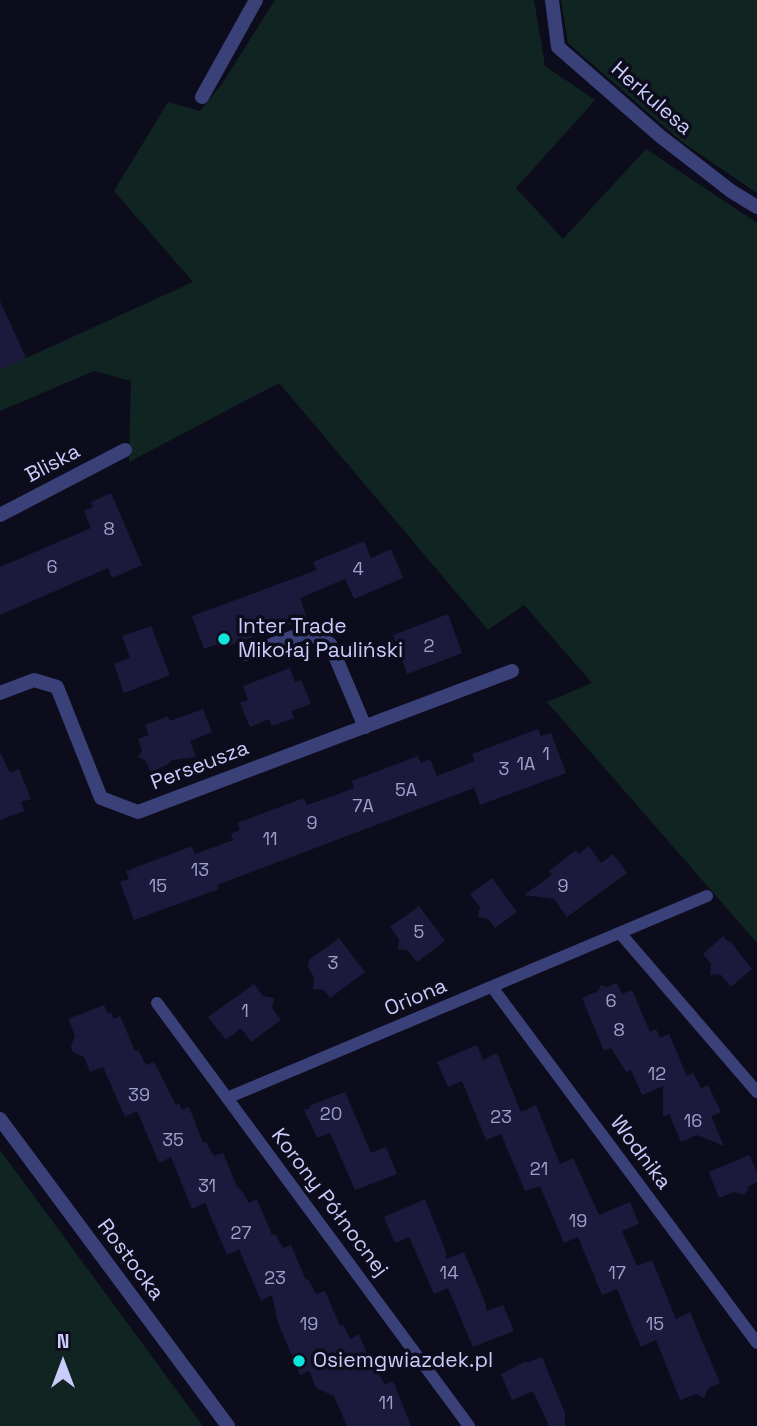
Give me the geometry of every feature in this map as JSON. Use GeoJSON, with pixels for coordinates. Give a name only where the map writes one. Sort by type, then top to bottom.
{"type":"FeatureCollection","features":[{"type":"Feature","properties":{"kind":"street"},"geometry":{"type":"LineString","coordinates":[[202,97],[256,0]]}},
{"type":"Feature","properties":{"kind":"street","name":"Herkulesa"},"geometry":{"type":"LineString","coordinates":[[552,0],[558,47],[660,136],[731,191],[757,207]]}},
{"type":"Feature","properties":{"kind":"street","name":"Bliska"},"geometry":{"type":"LineString","coordinates":[[0,515],[125,450]]}},
{"type":"Feature","properties":{"kind":"street"},"geometry":{"type":"LineString","coordinates":[[246,654],[307,632],[330,644],[365,727]]}},
{"type":"Feature","properties":{"kind":"street","name":"Perseusza"},"geometry":{"type":"LineString","coordinates":[[0,693],[34,680],[57,687],[101,798],[138,812],[512,671]]}},
{"type":"Feature","properties":{"kind":"street","name":"Rostocka"},"geometry":{"type":"LineString","coordinates":[[0,1119],[228,1426]]}},
{"type":"Feature","properties":{"kind":"lane","name":"Oriona"},"geometry":{"type":"LineString","coordinates":[[227,1098],[707,896]]}},
{"type":"Feature","properties":{"kind":"lane"},"geometry":{"type":"LineString","coordinates":[[620,933],[757,1092]]}},
{"type":"Feature","properties":{"kind":"lane","name":"Wodnika"},"geometry":{"type":"LineString","coordinates":[[492,987],[757,1343]]}},
{"type":"Feature","properties":{"kind":"lane","name":"Korony Północnej"},"geometry":{"type":"LineString","coordinates":[[157,1003],[469,1426]]}},
{"type":"Feature","properties":{"kind":"green space"},"geometry":{"type":"Polygon","coordinates":[[[275,0],[534,0],[545,66],[595,100],[516,188],[563,239],[646,149],[757,223],[757,943],[547,702],[592,683],[524,605],[488,630],[279,383],[129,462],[131,381],[94,371],[0,411],[0,370],[193,282],[114,191],[168,102],[200,111],[222,84],[275,0]]]}},
{"type":"Feature","properties":{"kind":"green space"},"geometry":{"type":"Polygon","coordinates":[[[561,0],[757,0],[757,193],[682,142],[568,43],[561,0]]]}},
{"type":"Feature","properties":{"kind":"green space"},"geometry":{"type":"Polygon","coordinates":[[[0,1150],[103,1290],[203,1426],[0,1426],[0,1150]]]}},
{"type":"Feature","properties":{"kind":"building"},"geometry":{"type":"Polygon","coordinates":[[[0,301],[26,358],[0,370],[0,301]]]}},
{"type":"Feature","properties":{"kind":"building"},"geometry":{"type":"Polygon","coordinates":[[[111,493],[142,565],[112,578],[108,568],[0,615],[0,567],[91,528],[84,511],[93,507],[91,502],[111,493]]]}},
{"type":"Feature","properties":{"kind":"building"},"geometry":{"type":"Polygon","coordinates":[[[364,541],[371,558],[391,549],[403,578],[354,599],[345,579],[300,598],[307,618],[225,647],[219,647],[218,644],[204,649],[192,616],[317,570],[313,562],[364,541]]]}},
{"type":"Feature","properties":{"kind":"building"},"geometry":{"type":"Polygon","coordinates":[[[448,614],[462,653],[407,674],[393,635],[448,614]]]}},
{"type":"Feature","properties":{"kind":"building"},"geometry":{"type":"Polygon","coordinates":[[[151,626],[170,675],[124,693],[114,664],[130,658],[122,636],[151,626]]]}},
{"type":"Feature","properties":{"kind":"building"},"geometry":{"type":"Polygon","coordinates":[[[290,668],[295,682],[301,680],[311,704],[291,711],[294,718],[272,726],[269,719],[250,727],[240,703],[248,700],[243,686],[290,668]]]}},
{"type":"Feature","properties":{"kind":"building"},"geometry":{"type":"Polygon","coordinates":[[[203,709],[212,732],[190,741],[196,757],[172,760],[150,772],[146,761],[138,757],[142,750],[138,739],[149,735],[145,725],[168,716],[170,721],[203,709]]]}},
{"type":"Feature","properties":{"kind":"building"},"geometry":{"type":"Polygon","coordinates":[[[538,729],[541,736],[551,733],[566,773],[480,805],[474,788],[217,885],[219,889],[134,920],[120,882],[129,879],[126,871],[192,846],[195,854],[233,840],[231,834],[240,830],[237,823],[304,798],[307,805],[333,796],[354,788],[352,781],[418,756],[421,763],[430,759],[437,776],[475,761],[472,754],[538,729]]]}},
{"type":"Feature","properties":{"kind":"building"},"geometry":{"type":"Polygon","coordinates":[[[0,752],[10,773],[19,769],[31,799],[21,802],[24,811],[0,820],[0,752]]]}},
{"type":"Feature","properties":{"kind":"building"},"geometry":{"type":"Polygon","coordinates":[[[589,846],[601,863],[613,854],[627,873],[567,917],[554,899],[524,895],[552,875],[549,871],[576,850],[579,854],[589,846]]]}},
{"type":"Feature","properties":{"kind":"building"},"geometry":{"type":"Polygon","coordinates":[[[492,878],[517,912],[495,928],[488,919],[478,917],[480,907],[470,894],[492,878]]]}},
{"type":"Feature","properties":{"kind":"building"},"geometry":{"type":"Polygon","coordinates":[[[419,906],[445,941],[417,962],[407,950],[398,949],[399,939],[390,927],[419,906]]]}},
{"type":"Feature","properties":{"kind":"building"},"geometry":{"type":"Polygon","coordinates":[[[723,936],[752,969],[731,987],[720,974],[710,975],[711,964],[703,954],[723,936]]]}},
{"type":"Feature","properties":{"kind":"building"},"geometry":{"type":"Polygon","coordinates":[[[339,938],[365,972],[330,998],[324,990],[313,989],[314,977],[308,968],[309,960],[339,938]]]}},
{"type":"Feature","properties":{"kind":"building"},"geometry":{"type":"Polygon","coordinates":[[[617,983],[622,994],[632,990],[650,1032],[656,1029],[660,1038],[669,1034],[687,1076],[693,1073],[701,1088],[708,1085],[721,1112],[711,1116],[724,1146],[697,1135],[681,1142],[669,1114],[663,1117],[663,1086],[642,1095],[631,1070],[626,1072],[611,1048],[604,1051],[582,998],[598,991],[601,985],[607,987],[617,983]]]}},
{"type":"Feature","properties":{"kind":"building"},"geometry":{"type":"Polygon","coordinates":[[[254,984],[263,996],[274,998],[272,1008],[281,1020],[251,1042],[241,1028],[226,1040],[208,1017],[254,984]]]}},
{"type":"Feature","properties":{"kind":"building"},"geometry":{"type":"Polygon","coordinates":[[[104,1005],[114,1019],[120,1016],[135,1051],[138,1050],[146,1065],[154,1062],[176,1105],[179,1104],[182,1110],[189,1107],[203,1143],[206,1142],[214,1156],[223,1153],[238,1189],[240,1188],[249,1203],[257,1199],[272,1235],[275,1234],[283,1248],[291,1245],[306,1280],[308,1279],[316,1294],[325,1291],[340,1326],[343,1325],[350,1339],[359,1334],[374,1371],[377,1370],[385,1385],[393,1381],[411,1426],[347,1426],[334,1396],[316,1388],[309,1371],[300,1375],[278,1323],[272,1295],[261,1301],[239,1249],[227,1255],[205,1203],[192,1209],[171,1157],[159,1163],[137,1111],[125,1117],[103,1067],[90,1072],[84,1057],[73,1052],[71,1046],[75,1035],[68,1019],[104,1005]]]}},
{"type":"Feature","properties":{"kind":"building"},"geometry":{"type":"Polygon","coordinates":[[[477,1045],[483,1060],[497,1053],[521,1112],[536,1105],[560,1164],[573,1158],[599,1215],[630,1202],[639,1224],[622,1231],[637,1266],[652,1260],[676,1319],[690,1312],[720,1383],[708,1388],[704,1398],[696,1394],[680,1400],[656,1340],[641,1347],[617,1289],[602,1295],[578,1237],[564,1243],[540,1186],[525,1191],[501,1134],[486,1140],[462,1081],[448,1087],[437,1062],[477,1045]]]}},
{"type":"Feature","properties":{"kind":"building"},"geometry":{"type":"Polygon","coordinates":[[[345,1092],[371,1153],[386,1147],[397,1174],[355,1190],[330,1133],[317,1138],[304,1110],[345,1092]]]}},
{"type":"Feature","properties":{"kind":"building"},"geometry":{"type":"Polygon","coordinates":[[[749,1155],[757,1172],[757,1182],[749,1186],[745,1195],[734,1192],[719,1198],[709,1172],[749,1155]]]}},
{"type":"Feature","properties":{"kind":"building"},"geometry":{"type":"Polygon","coordinates":[[[425,1199],[446,1252],[446,1259],[464,1252],[486,1311],[503,1305],[514,1331],[473,1347],[448,1288],[434,1294],[409,1237],[395,1243],[384,1217],[425,1199]]]}},
{"type":"Feature","properties":{"kind":"building"},"geometry":{"type":"Polygon","coordinates":[[[542,1357],[565,1413],[565,1426],[549,1426],[533,1391],[512,1400],[501,1374],[526,1361],[527,1363],[542,1357]]]}},
{"type":"Feature","properties":{"kind":"place","name":"Inter Trade Mikołaj Pauliński"},"geometry":{"type":"Point","coordinates":[224,639]}},
{"type":"Feature","properties":{"kind":"place","name":"Osiemgwiazdek.pl"},"geometry":{"type":"Point","coordinates":[299,1361]}}]}
